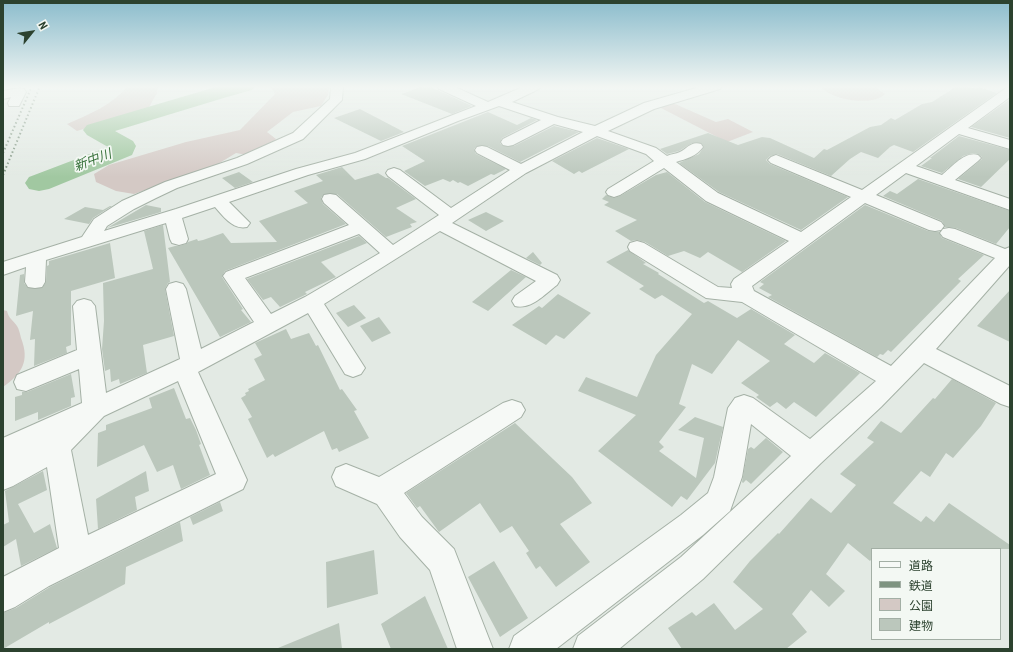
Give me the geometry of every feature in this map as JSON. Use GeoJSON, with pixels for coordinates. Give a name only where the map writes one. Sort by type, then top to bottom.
{"type":"FeatureCollection","features":[{"type":"Feature","properties":{"kind":"street"},"geometry":{"type":"LineString","coordinates":[[89,241],[100,223],[128,205],[171,184],[242,161],[298,136],[319,116]]}},
{"type":"Feature","properties":{"kind":"street"},"geometry":{"type":"LineString","coordinates":[[3,269],[36,257],[173,216],[302,172],[360,156],[390,145],[433,125],[457,116]]}},
{"type":"Feature","properties":{"kind":"street"},"geometry":{"type":"LineString","coordinates":[[540,116],[596,131],[650,151],[712,198],[802,240]]}},
{"type":"Feature","properties":{"kind":"street"},"geometry":{"type":"LineString","coordinates":[[3,451],[189,365],[312,302],[446,220],[490,189],[521,170],[627,116]]}},
{"type":"Feature","properties":{"kind":"street"},"geometry":{"type":"LineString","coordinates":[[893,379],[745,296],[741,284],[974,116]]}},
{"type":"Feature","properties":{"kind":"street"},"geometry":{"type":"LineString","coordinates":[[508,142],[553,120]]}},
{"type":"Feature","properties":{"kind":"street"},"geometry":{"type":"LineString","coordinates":[[958,129],[1010,145]]}},
{"type":"Feature","properties":{"kind":"street"},"geometry":{"type":"LineString","coordinates":[[614,192],[664,161],[685,155],[696,147]]}},
{"type":"Feature","properties":{"kind":"street"},"geometry":{"type":"LineString","coordinates":[[482,150],[521,170]]}},
{"type":"Feature","properties":{"kind":"street"},"geometry":{"type":"LineString","coordinates":[[944,181],[973,158]]}},
{"type":"Feature","properties":{"kind":"street"},"geometry":{"type":"LineString","coordinates":[[591,649],[692,568],[811,454],[893,379],[921,351],[1008,254],[942,229],[776,160]]}},
{"type":"Feature","properties":{"kind":"street"},"geometry":{"type":"LineString","coordinates":[[905,167],[1010,205]]}},
{"type":"Feature","properties":{"kind":"street"},"geometry":{"type":"LineString","coordinates":[[394,173],[446,220],[550,280],[522,301]]}},
{"type":"Feature","properties":{"kind":"street"},"geometry":{"type":"LineString","coordinates":[[330,199],[392,254]]}},
{"type":"Feature","properties":{"kind":"street"},"geometry":{"type":"LineString","coordinates":[[218,201],[241,223]]}},
{"type":"Feature","properties":{"kind":"street"},"geometry":{"type":"LineString","coordinates":[[173,216],[179,239]]}},
{"type":"Feature","properties":{"kind":"street"},"geometry":{"type":"LineString","coordinates":[[267,324],[233,276],[360,227]]}},
{"type":"Feature","properties":{"kind":"street"},"geometry":{"type":"LineString","coordinates":[[637,247],[713,293],[747,296]]}},
{"type":"Feature","properties":{"kind":"street"},"geometry":{"type":"LineString","coordinates":[[35,282],[36,257]]}},
{"type":"Feature","properties":{"kind":"street"},"geometry":{"type":"LineString","coordinates":[[3,595],[76,556],[233,480],[189,365],[176,289]]}},
{"type":"Feature","properties":{"kind":"street"},"geometry":{"type":"LineString","coordinates":[[312,302],[353,368]]}},
{"type":"Feature","properties":{"kind":"street"},"geometry":{"type":"LineString","coordinates":[[84,306],[95,409]]}},
{"type":"Feature","properties":{"kind":"street"},"geometry":{"type":"LineString","coordinates":[[921,351],[1010,397]]}},
{"type":"Feature","properties":{"kind":"street"},"geometry":{"type":"LineString","coordinates":[[26,382],[89,356]]}},
{"type":"Feature","properties":{"kind":"street"},"geometry":{"type":"LineString","coordinates":[[527,649],[692,525],[720,501],[728,477],[741,408],[744,405],[811,454]]}},
{"type":"Feature","properties":{"kind":"street"},"geometry":{"type":"LineString","coordinates":[[3,477],[57,446],[95,409]]}},
{"type":"Feature","properties":{"kind":"street"},"geometry":{"type":"LineString","coordinates":[[346,477],[376,491],[384,490],[512,410]]}},
{"type":"Feature","properties":{"kind":"street"},"geometry":{"type":"LineString","coordinates":[[57,446],[76,556]]}},
{"type":"Feature","properties":{"kind":"street"},"geometry":{"type":"LineString","coordinates":[[384,490],[411,527],[443,560],[475,649]]}},
{"type":"Feature","properties":{"kind":"green space"},"geometry":{"type":"Polygon","coordinates":[[[84,116],[124,116],[77,131],[67,124],[84,116]]]}},
{"type":"Feature","properties":{"kind":"green space"},"geometry":{"type":"Polygon","coordinates":[[[253,116],[287,116],[267,132],[276,139],[269,146],[247,155],[236,153],[208,170],[134,194],[116,191],[96,182],[94,174],[109,165],[186,142],[240,130],[253,116]]]}},
{"type":"Feature","properties":{"kind":"green space"},"geometry":{"type":"Polygon","coordinates":[[[677,116],[703,116],[716,122],[728,119],[753,132],[727,142],[677,116]]]}},
{"type":"Feature","properties":{"kind":"green space"},"geometry":{"type":"Polygon","coordinates":[[[3,310],[7,311],[10,318],[18,327],[25,354],[19,372],[3,387],[3,310]]]}},
{"type":"Feature","properties":{"kind":"building"},"geometry":{"type":"Polygon","coordinates":[[[339,116],[374,116],[404,132],[381,141],[334,118],[339,116]]]}},
{"type":"Feature","properties":{"kind":"building"},"geometry":{"type":"Polygon","coordinates":[[[477,116],[498,116],[517,125],[531,118],[537,120],[502,138],[500,143],[503,146],[514,146],[554,126],[579,132],[520,162],[488,146],[477,146],[474,149],[476,154],[506,169],[494,175],[491,174],[468,186],[453,180],[450,182],[443,179],[425,186],[404,171],[425,161],[402,146],[477,116]]]}},
{"type":"Feature","properties":{"kind":"building"},"geometry":{"type":"Polygon","coordinates":[[[901,116],[964,116],[913,152],[894,145],[878,158],[861,152],[850,159],[831,176],[777,154],[770,156],[766,160],[770,164],[848,197],[801,230],[719,192],[679,163],[699,154],[704,147],[701,143],[692,143],[679,151],[667,154],[660,149],[708,133],[738,145],[762,137],[770,138],[814,158],[824,149],[827,150],[870,127],[881,125],[891,118],[895,120],[901,116]]]}},
{"type":"Feature","properties":{"kind":"building"},"geometry":{"type":"Polygon","coordinates":[[[986,116],[1010,116],[1010,138],[971,127],[986,116]]]}},
{"type":"Feature","properties":{"kind":"building"},"geometry":{"type":"Polygon","coordinates":[[[959,136],[1010,150],[1010,159],[981,187],[958,179],[982,159],[982,157],[978,154],[973,153],[963,156],[942,173],[921,166],[959,136]]]}},
{"type":"Feature","properties":{"kind":"building"},"geometry":{"type":"Polygon","coordinates":[[[597,138],[629,149],[582,173],[579,171],[574,174],[552,161],[597,138]]]}},
{"type":"Feature","properties":{"kind":"building"},"geometry":{"type":"Polygon","coordinates":[[[342,167],[355,180],[378,173],[388,178],[416,199],[396,208],[417,222],[410,224],[412,227],[386,237],[337,194],[324,194],[321,198],[323,204],[346,224],[225,271],[222,277],[243,309],[241,310],[251,322],[220,337],[168,248],[186,244],[197,239],[198,241],[203,240],[223,233],[231,243],[277,242],[259,221],[308,203],[294,191],[323,181],[316,175],[342,167]]]}},
{"type":"Feature","properties":{"kind":"building"},"geometry":{"type":"Polygon","coordinates":[[[239,172],[253,182],[235,188],[222,178],[239,172]]]}},
{"type":"Feature","properties":{"kind":"building"},"geometry":{"type":"Polygon","coordinates":[[[667,172],[705,202],[786,241],[742,272],[708,252],[700,258],[684,251],[668,256],[645,242],[637,240],[631,241],[615,231],[637,220],[604,205],[609,202],[602,199],[606,195],[614,198],[620,196],[656,175],[667,172]]]}},
{"type":"Feature","properties":{"kind":"building"},"geometry":{"type":"Polygon","coordinates":[[[918,179],[1010,211],[1010,227],[996,244],[956,228],[945,227],[942,221],[883,196],[890,191],[897,194],[918,179]]]}},
{"type":"Feature","properties":{"kind":"building"},"geometry":{"type":"Polygon","coordinates":[[[146,205],[161,208],[161,212],[107,228],[146,205]]]}},
{"type":"Feature","properties":{"kind":"building"},"geometry":{"type":"Polygon","coordinates":[[[865,205],[928,231],[939,232],[942,238],[984,255],[958,279],[961,281],[891,352],[888,350],[883,355],[880,354],[877,357],[768,297],[772,295],[759,288],[764,284],[760,282],[865,205]]]}},
{"type":"Feature","properties":{"kind":"building"},"geometry":{"type":"Polygon","coordinates":[[[112,206],[93,218],[89,224],[64,219],[85,207],[103,210],[112,206]]]}},
{"type":"Feature","properties":{"kind":"building"},"geometry":{"type":"Polygon","coordinates":[[[486,212],[504,221],[486,231],[468,220],[486,212]]]}},
{"type":"Feature","properties":{"kind":"building"},"geometry":{"type":"Polygon","coordinates":[[[163,225],[170,282],[165,289],[174,336],[143,345],[147,373],[120,384],[119,379],[111,382],[110,369],[105,371],[102,349],[104,321],[103,283],[153,269],[144,231],[163,225]]]}},
{"type":"Feature","properties":{"kind":"building"},"geometry":{"type":"Polygon","coordinates":[[[359,236],[367,243],[321,262],[336,277],[305,292],[307,294],[280,307],[271,297],[263,300],[247,279],[359,236]]]}},
{"type":"Feature","properties":{"kind":"building"},"geometry":{"type":"Polygon","coordinates":[[[110,243],[115,278],[71,291],[71,345],[66,347],[67,353],[34,366],[35,339],[30,340],[33,311],[16,316],[20,275],[24,274],[24,283],[28,288],[42,288],[46,282],[47,266],[49,265],[49,261],[110,243]]]}},
{"type":"Feature","properties":{"kind":"building"},"geometry":{"type":"Polygon","coordinates":[[[628,250],[646,263],[643,264],[704,303],[708,301],[737,318],[751,309],[795,335],[784,344],[814,363],[825,353],[860,373],[816,417],[794,402],[786,409],[777,402],[770,407],[756,397],[759,395],[741,383],[770,361],[738,340],[712,374],[692,364],[679,404],[686,407],[659,442],[664,447],[659,451],[696,478],[704,438],[678,430],[695,417],[723,427],[715,463],[687,500],[681,496],[672,507],[598,451],[636,415],[578,391],[586,377],[637,397],[656,355],[692,314],[662,295],[655,299],[639,289],[644,286],[606,262],[628,250]]]}},
{"type":"Feature","properties":{"kind":"building"},"geometry":{"type":"Polygon","coordinates":[[[533,252],[542,263],[540,265],[526,258],[533,252]]]}},
{"type":"Feature","properties":{"kind":"building"},"geometry":{"type":"Polygon","coordinates":[[[511,270],[526,277],[488,311],[472,302],[511,270]]]}},
{"type":"Feature","properties":{"kind":"building"},"geometry":{"type":"Polygon","coordinates":[[[1010,290],[1010,342],[977,326],[1010,290]]]}},
{"type":"Feature","properties":{"kind":"building"},"geometry":{"type":"Polygon","coordinates":[[[558,294],[591,313],[564,339],[556,335],[546,345],[512,325],[539,306],[542,308],[558,294]]]}},
{"type":"Feature","properties":{"kind":"building"},"geometry":{"type":"Polygon","coordinates":[[[354,305],[366,318],[348,327],[336,313],[354,305]]]}},
{"type":"Feature","properties":{"kind":"building"},"geometry":{"type":"Polygon","coordinates":[[[379,317],[391,333],[372,342],[360,326],[379,317]]]}},
{"type":"Feature","properties":{"kind":"building"},"geometry":{"type":"Polygon","coordinates":[[[286,329],[291,339],[309,333],[316,346],[318,345],[340,390],[342,389],[357,410],[354,411],[369,438],[339,452],[337,448],[332,450],[324,431],[275,457],[273,454],[267,458],[248,419],[252,417],[241,398],[246,395],[245,393],[249,391],[248,389],[265,380],[254,359],[262,355],[255,343],[286,329]]]}},
{"type":"Feature","properties":{"kind":"building"},"geometry":{"type":"Polygon","coordinates":[[[71,374],[75,397],[71,398],[71,406],[38,420],[38,412],[15,421],[15,397],[22,395],[22,392],[27,392],[71,374]]]}},
{"type":"Feature","properties":{"kind":"building"},"geometry":{"type":"Polygon","coordinates":[[[952,379],[996,403],[981,426],[953,458],[946,453],[930,477],[921,471],[893,503],[921,522],[926,516],[934,522],[949,503],[1010,545],[1010,549],[871,548],[870,561],[848,543],[826,574],[845,591],[829,607],[811,590],[792,614],[807,632],[786,649],[682,649],[668,628],[692,612],[696,616],[714,603],[735,630],[763,609],[733,582],[750,561],[778,533],[779,534],[811,498],[831,513],[856,485],[840,474],[874,442],[867,438],[881,421],[901,433],[933,398],[935,399],[952,379]]]}},
{"type":"Feature","properties":{"kind":"building"},"geometry":{"type":"Polygon","coordinates":[[[174,388],[186,419],[190,418],[196,430],[201,444],[199,445],[210,475],[181,489],[173,465],[157,472],[144,445],[97,467],[98,433],[106,430],[106,425],[152,408],[149,398],[174,388]]]}},
{"type":"Feature","properties":{"kind":"building"},"geometry":{"type":"Polygon","coordinates":[[[515,423],[572,477],[592,503],[560,524],[590,562],[556,587],[540,566],[536,569],[526,553],[529,551],[512,526],[500,533],[480,503],[439,532],[420,506],[417,508],[406,493],[515,423]]]}},
{"type":"Feature","properties":{"kind":"building"},"geometry":{"type":"Polygon","coordinates":[[[766,438],[783,452],[751,484],[746,480],[743,483],[748,449],[751,447],[754,449],[766,438]]]}},
{"type":"Feature","properties":{"kind":"building"},"geometry":{"type":"Polygon","coordinates":[[[43,471],[47,490],[18,504],[34,533],[50,524],[57,548],[21,566],[16,539],[3,547],[3,525],[9,522],[5,491],[43,471]]]}},
{"type":"Feature","properties":{"kind":"building"},"geometry":{"type":"Polygon","coordinates":[[[146,471],[149,491],[135,497],[137,510],[98,529],[96,499],[146,471]]]}},
{"type":"Feature","properties":{"kind":"building"},"geometry":{"type":"Polygon","coordinates":[[[220,502],[223,511],[193,525],[190,517],[220,502]]]}},
{"type":"Feature","properties":{"kind":"building"},"geometry":{"type":"Polygon","coordinates":[[[180,522],[183,541],[126,567],[125,584],[49,624],[49,622],[3,649],[3,613],[16,608],[50,587],[180,522]]]}},
{"type":"Feature","properties":{"kind":"building"},"geometry":{"type":"Polygon","coordinates":[[[374,550],[378,594],[327,608],[326,562],[374,550]]]}},
{"type":"Feature","properties":{"kind":"building"},"geometry":{"type":"Polygon","coordinates":[[[494,561],[528,618],[500,637],[468,577],[494,561]]]}},
{"type":"Feature","properties":{"kind":"building"},"geometry":{"type":"Polygon","coordinates":[[[425,596],[448,649],[391,649],[381,624],[425,596]]]}},
{"type":"Feature","properties":{"kind":"building"},"geometry":{"type":"Polygon","coordinates":[[[339,623],[342,649],[278,648],[339,623]]]}},
{"type":"Feature","properties":{"kind":"waterway","name":"新中川"},"geometry":{"type":"LineString","coordinates":[[39,183],[123,150],[124,146],[95,130],[140,116]]}},
{"type":"Feature","properties":{"kind":"railway"},"geometry":{"type":"LineString","coordinates":[[3,153],[19,116]]}},
{"type":"Feature","properties":{"kind":"railway"},"geometry":{"type":"LineString","coordinates":[[3,175],[27,116]]}}]}
